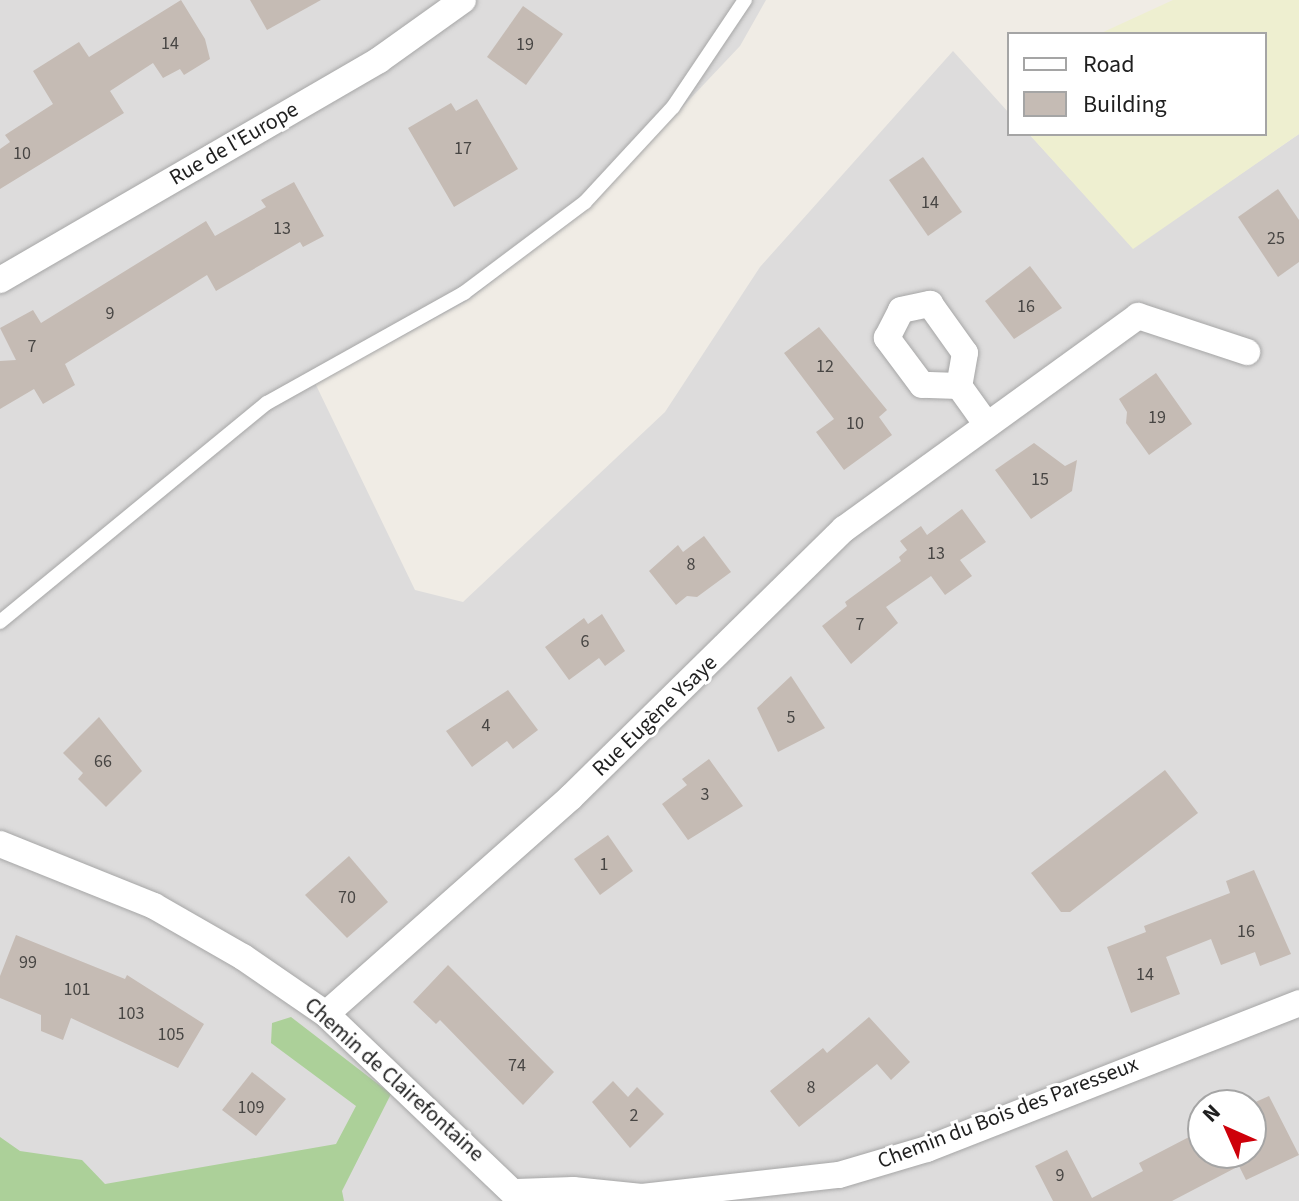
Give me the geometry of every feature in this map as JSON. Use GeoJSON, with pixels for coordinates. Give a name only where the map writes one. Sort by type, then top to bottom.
{"type":"FeatureCollection","features":[{"type":"Feature","properties":{"kind":"street","name":"Rue de l'Europe"},"geometry":{"type":"LineString","coordinates":[[0,280],[379,60],[463,0]]}},
{"type":"Feature","properties":{"kind":"street","name":"Rue Eugène Ysaye"},"geometry":{"type":"LineString","coordinates":[[326,1014],[571,797],[844,529],[1138,316],[1247,352]]}},
{"type":"Feature","properties":{"kind":"street"},"geometry":{"type":"LineString","coordinates":[[959,386],[987,425]]}},
{"type":"Feature","properties":{"kind":"street","name":"Chemin de Clairefontaine"},"geometry":{"type":"LineString","coordinates":[[0,844],[154,906],[243,957],[326,1014],[519,1196]]}},
{"type":"Feature","properties":{"kind":"street","name":"Chemin du Bois des Paresseux"},"geometry":{"type":"LineString","coordinates":[[519,1196],[657,1197],[839,1175],[927,1149],[1299,1003]]}},
{"type":"Feature","properties":{"kind":"lane"},"geometry":{"type":"LineString","coordinates":[[0,622],[267,403],[464,293],[585,202],[673,107],[745,0]]}},
{"type":"Feature","properties":{"kind":"shaded area"},"geometry":{"type":"Polygon","coordinates":[[[0,0],[766,0],[740,46],[589,206],[467,301],[315,383],[415,590],[463,602],[665,412],[760,267],[953,51],[1007,111],[1007,136],[1031,136],[1133,248],[1299,134],[1299,1201],[0,1201],[0,0]]]}},
{"type":"Feature","properties":{"kind":"green space"},"geometry":{"type":"Polygon","coordinates":[[[1173,0],[1299,0],[1299,134],[1133,249],[1031,136],[1267,136],[1267,32],[1103,32],[1173,0]]]}},
{"type":"Feature","properties":{"kind":"green space"},"geometry":{"type":"Polygon","coordinates":[[[291,1017],[391,1094],[342,1191],[344,1201],[0,1201],[0,1137],[20,1151],[82,1160],[105,1184],[336,1144],[356,1106],[271,1043],[272,1023],[291,1017]]]}},
{"type":"Feature","properties":{"kind":"building"},"geometry":{"type":"Polygon","coordinates":[[[181,0],[205,39],[210,59],[184,75],[180,69],[163,78],[153,63],[110,91],[124,113],[0,189],[0,149],[10,142],[5,135],[53,104],[33,71],[79,42],[89,57],[181,0]]]}},
{"type":"Feature","properties":{"kind":"building"},"geometry":{"type":"Polygon","coordinates":[[[250,0],[321,0],[267,30],[250,0]]]}},
{"type":"Feature","properties":{"kind":"building"},"geometry":{"type":"Polygon","coordinates":[[[523,6],[563,34],[526,85],[487,57],[523,6]]]}},
{"type":"Feature","properties":{"kind":"building"},"geometry":{"type":"Polygon","coordinates":[[[477,99],[518,169],[454,207],[408,128],[451,103],[456,111],[477,99]]]}},
{"type":"Feature","properties":{"kind":"building"},"geometry":{"type":"Polygon","coordinates":[[[923,157],[962,212],[928,236],[889,180],[923,157]]]}},
{"type":"Feature","properties":{"kind":"building"},"geometry":{"type":"Polygon","coordinates":[[[294,182],[324,236],[303,247],[300,242],[216,291],[207,275],[65,364],[75,385],[43,404],[34,389],[0,409],[0,361],[16,360],[0,328],[33,310],[41,323],[206,221],[215,236],[266,207],[261,200],[294,182]]]}},
{"type":"Feature","properties":{"kind":"building"},"geometry":{"type":"Polygon","coordinates":[[[1278,189],[1299,220],[1299,262],[1278,277],[1238,217],[1278,189]]]}},
{"type":"Feature","properties":{"kind":"building"},"geometry":{"type":"Polygon","coordinates":[[[1030,266],[1062,308],[1014,339],[985,301],[1030,266]]]}},
{"type":"Feature","properties":{"kind":"building"},"geometry":{"type":"Polygon","coordinates":[[[819,327],[887,410],[879,417],[892,435],[844,470],[816,432],[834,419],[784,353],[819,327]]]}},
{"type":"Feature","properties":{"kind":"building"},"geometry":{"type":"Polygon","coordinates":[[[1156,373],[1192,424],[1149,455],[1126,423],[1127,412],[1119,399],[1156,373]]]}},
{"type":"Feature","properties":{"kind":"building"},"geometry":{"type":"Polygon","coordinates":[[[1034,443],[1065,466],[1077,460],[1072,491],[1031,519],[995,470],[1034,443]]]}},
{"type":"Feature","properties":{"kind":"building"},"geometry":{"type":"Polygon","coordinates":[[[962,509],[986,542],[960,560],[972,576],[945,595],[931,576],[886,607],[898,623],[851,664],[822,626],[847,606],[845,602],[901,561],[899,557],[907,550],[900,541],[921,526],[927,535],[962,509]]]}},
{"type":"Feature","properties":{"kind":"building"},"geometry":{"type":"Polygon","coordinates":[[[704,536],[731,572],[697,597],[687,596],[676,605],[649,571],[678,545],[683,552],[704,536]]]}},
{"type":"Feature","properties":{"kind":"building"},"geometry":{"type":"Polygon","coordinates":[[[602,614],[625,651],[605,666],[599,658],[569,680],[545,647],[584,618],[588,624],[602,614]]]}},
{"type":"Feature","properties":{"kind":"building"},"geometry":{"type":"Polygon","coordinates":[[[791,676],[825,728],[778,752],[757,708],[791,676]]]}},
{"type":"Feature","properties":{"kind":"building"},"geometry":{"type":"Polygon","coordinates":[[[508,690],[538,730],[513,749],[507,741],[472,767],[446,731],[508,690]]]}},
{"type":"Feature","properties":{"kind":"building"},"geometry":{"type":"Polygon","coordinates":[[[99,717],[142,771],[106,807],[78,779],[83,773],[63,753],[99,717]]]}},
{"type":"Feature","properties":{"kind":"building"},"geometry":{"type":"Polygon","coordinates":[[[709,759],[743,806],[688,840],[662,804],[687,785],[682,779],[709,759]]]}},
{"type":"Feature","properties":{"kind":"building"},"geometry":{"type":"Polygon","coordinates":[[[1165,770],[1198,813],[1070,912],[1061,912],[1031,873],[1165,770]]]}},
{"type":"Feature","properties":{"kind":"building"},"geometry":{"type":"Polygon","coordinates":[[[608,835],[633,871],[600,895],[574,859],[608,835]]]}},
{"type":"Feature","properties":{"kind":"building"},"geometry":{"type":"Polygon","coordinates":[[[349,856],[388,902],[347,938],[305,895],[349,856]]]}},
{"type":"Feature","properties":{"kind":"building"},"geometry":{"type":"Polygon","coordinates":[[[1254,870],[1291,954],[1260,966],[1255,952],[1221,965],[1211,939],[1166,957],[1180,994],[1131,1013],[1107,947],[1146,932],[1144,926],[1230,893],[1226,881],[1254,870]]]}},
{"type":"Feature","properties":{"kind":"building"},"geometry":{"type":"Polygon","coordinates":[[[16,935],[125,979],[127,975],[204,1024],[178,1068],[71,1018],[63,1040],[41,1031],[41,1015],[0,998],[0,976],[16,935]]]}},
{"type":"Feature","properties":{"kind":"building"},"geometry":{"type":"Polygon","coordinates":[[[448,965],[554,1072],[523,1105],[440,1020],[436,1024],[413,1002],[448,965]]]}},
{"type":"Feature","properties":{"kind":"building"},"geometry":{"type":"Polygon","coordinates":[[[869,1017],[910,1062],[891,1080],[877,1064],[799,1127],[770,1091],[823,1048],[827,1053],[869,1017]]]}},
{"type":"Feature","properties":{"kind":"building"},"geometry":{"type":"Polygon","coordinates":[[[252,1072],[286,1099],[256,1136],[222,1110],[252,1072]]]}},
{"type":"Feature","properties":{"kind":"building"},"geometry":{"type":"Polygon","coordinates":[[[613,1081],[628,1097],[637,1087],[664,1114],[630,1148],[592,1102],[613,1081]]]}},
{"type":"Feature","properties":{"kind":"building"},"geometry":{"type":"Polygon","coordinates":[[[1267,1097],[1299,1155],[1246,1180],[1240,1169],[1267,1169],[1267,1097]]]}},
{"type":"Feature","properties":{"kind":"building"},"geometry":{"type":"Polygon","coordinates":[[[1187,1138],[1187,1169],[1233,1169],[1172,1201],[1053,1201],[1035,1166],[1067,1150],[1092,1198],[1143,1171],[1139,1163],[1187,1138]]]}}]}
